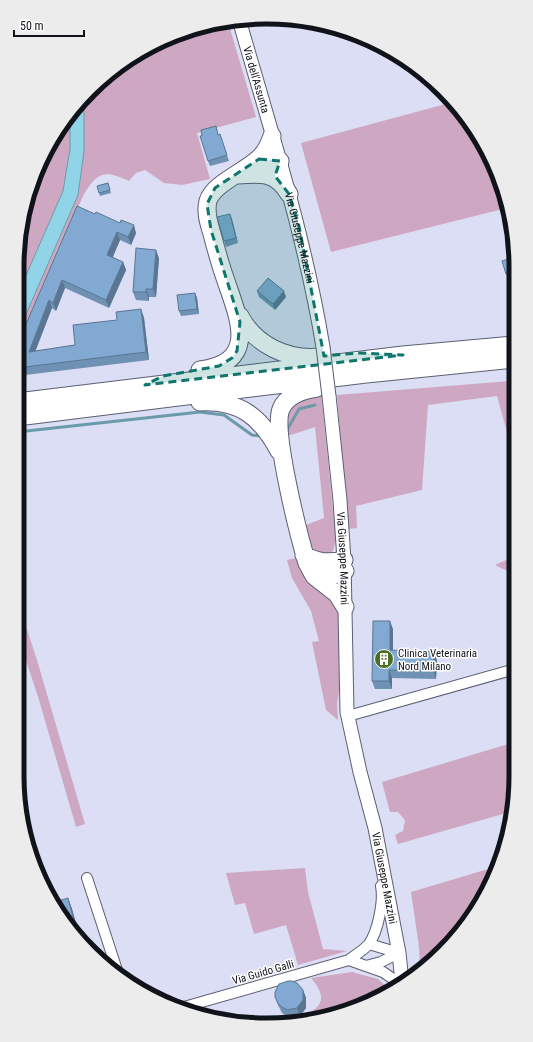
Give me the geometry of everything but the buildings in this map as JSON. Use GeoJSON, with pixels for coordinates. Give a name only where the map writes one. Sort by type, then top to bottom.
{"type":"FeatureCollection","features":[{"type":"Feature","properties":{"kind":"highway"},"geometry":{"type":"LineString","coordinates":[[272,136],[259,159],[238,175],[215,188],[210,195],[207,204],[210,230],[224,277],[244,325],[258,340],[268,346],[291,354],[314,357],[358,353],[403,355]]}},
{"type":"Feature","properties":{"kind":"highway"},"geometry":{"type":"LineString","coordinates":[[259,159],[271,158],[280,161],[278,170],[268,175]]}},
{"type":"Feature","properties":{"kind":"highway"},"geometry":{"type":"LineString","coordinates":[[238,175],[268,175],[278,179],[290,194]]}},
{"type":"Feature","properties":{"kind":"highway"},"geometry":{"type":"LineString","coordinates":[[146,393],[167,375],[219,366],[232,358],[237,351],[241,332],[236,308]]}},
{"type":"Feature","properties":{"kind":"highway"},"geometry":{"type":"LineString","coordinates":[[24,416],[146,393],[403,355],[509,345]]}},
{"type":"Feature","properties":{"kind":"highway"},"geometry":{"type":"LineString","coordinates":[[24,402],[146,393],[366,374],[509,360]]}},
{"type":"Feature","properties":{"kind":"highway"},"geometry":{"type":"LineString","coordinates":[[345,607],[336,594],[314,576],[304,555],[283,460],[279,420],[282,408],[286,401],[293,396],[308,389],[360,382],[366,374]]}},
{"type":"Feature","properties":{"kind":"highway"},"geometry":{"type":"LineString","coordinates":[[146,393],[160,405],[218,402],[241,409],[258,420],[264,427],[283,460]]}},
{"type":"Feature","properties":{"kind":"highway"},"geometry":{"type":"LineString","coordinates":[[304,555],[319,562],[344,565]]}},
{"type":"Feature","properties":{"kind":"highway"},"geometry":{"type":"LineString","coordinates":[[314,576],[330,577],[344,565]]}},
{"type":"Feature","properties":{"kind":"street","name":"Via dell'Assunta"},"geometry":{"type":"LineString","coordinates":[[241,26],[272,136]]}},
{"type":"Feature","properties":{"kind":"street","name":"Via Giuseppe Mazzini"},"geometry":{"type":"LineString","coordinates":[[272,136],[290,194],[307,259],[323,347],[330,396],[340,500],[344,565],[348,716],[360,772],[375,828],[399,953],[400,978]]}},
{"type":"Feature","properties":{"kind":"street"},"geometry":{"type":"LineString","coordinates":[[348,716],[509,671]]}},
{"type":"Feature","properties":{"kind":"street","name":"Via Guido Galli"},"geometry":{"type":"LineString","coordinates":[[190,1005],[349,960],[369,944],[378,922],[383,895],[375,828]]}},
{"type":"Feature","properties":{"kind":"street"},"geometry":{"type":"LineString","coordinates":[[87,878],[115,965]]}},
{"type":"Feature","properties":{"kind":"street"},"geometry":{"type":"LineString","coordinates":[[369,944],[399,953]]}},
{"type":"Feature","properties":{"kind":"street"},"geometry":{"type":"LineString","coordinates":[[364,966],[381,962],[399,953]]}},
{"type":"Feature","properties":{"kind":"street"},"geometry":{"type":"LineString","coordinates":[[349,960],[383,972],[397,980]]}},
{"type":"Feature","properties":{"kind":"highlighted area"},"geometry":{"type":"Polygon","coordinates":[[[259,159],[280,161],[275,176],[289,194],[299,226],[324,356],[358,353],[403,355],[145,385],[163,376],[219,366],[232,358],[237,351],[240,322],[211,230],[207,204],[215,188],[259,159]]]}},
{"type":"Feature","properties":{"kind":"shaded area"},"geometry":{"type":"Polygon","coordinates":[[[230,27],[256,117],[197,133],[210,179],[182,185],[164,183],[145,170],[136,173],[129,181],[107,174],[97,178],[83,196],[24,336],[24,319],[78,195],[84,151],[84,107],[107,84],[145,56],[174,42],[204,32],[230,27]]]}},
{"type":"Feature","properties":{"kind":"shaded area"},"geometry":{"type":"Polygon","coordinates":[[[446,104],[459,119],[477,145],[491,174],[502,209],[331,252],[301,143],[446,104]]]}},
{"type":"Feature","properties":{"kind":"shaded area"},"geometry":{"type":"Polygon","coordinates":[[[70,125],[70,149],[63,191],[24,280],[26,235],[32,204],[42,174],[49,159],[56,145],[70,125]]]}},
{"type":"Feature","properties":{"kind":"shaded area"},"geometry":{"type":"Polygon","coordinates":[[[509,381],[509,439],[497,396],[428,405],[422,490],[356,506],[357,528],[348,529],[337,395],[509,381]]]}},
{"type":"Feature","properties":{"kind":"shaded area"},"geometry":{"type":"Polygon","coordinates":[[[321,391],[336,539],[333,551],[324,556],[315,550],[310,544],[306,525],[324,518],[315,427],[291,435],[285,435],[290,404],[321,391]]]}},
{"type":"Feature","properties":{"kind":"shaded area"},"geometry":{"type":"Polygon","coordinates":[[[300,557],[331,596],[338,608],[340,619],[341,680],[337,704],[338,720],[326,710],[312,642],[319,641],[311,611],[292,578],[287,560],[300,557]]]}},
{"type":"Feature","properties":{"kind":"shaded area"},"geometry":{"type":"Polygon","coordinates":[[[509,559],[509,572],[495,565],[509,559]]]}},
{"type":"Feature","properties":{"kind":"shaded area"},"geometry":{"type":"Polygon","coordinates":[[[24,620],[85,824],[76,827],[24,654],[24,620]]]}},
{"type":"Feature","properties":{"kind":"shaded area"},"geometry":{"type":"Polygon","coordinates":[[[509,744],[509,776],[506,813],[398,844],[395,835],[403,831],[405,820],[398,812],[390,812],[382,782],[509,744]]]}},
{"type":"Feature","properties":{"kind":"shaded area"},"geometry":{"type":"Polygon","coordinates":[[[305,868],[308,892],[323,949],[347,951],[298,965],[286,925],[254,934],[245,903],[235,905],[226,873],[305,868]]]}},
{"type":"Feature","properties":{"kind":"shaded area"},"geometry":{"type":"Polygon","coordinates":[[[491,868],[477,897],[459,923],[438,947],[420,963],[419,947],[411,892],[491,868]]]}},
{"type":"Feature","properties":{"kind":"shaded area"},"geometry":{"type":"Polygon","coordinates":[[[352,972],[378,979],[386,987],[359,1000],[329,1010],[304,1015],[315,1009],[320,1004],[321,997],[311,978],[352,972]]]}},
{"type":"Feature","properties":{"kind":"water"},"geometry":{"type":"Polygon","coordinates":[[[84,107],[84,151],[78,195],[24,319],[24,280],[63,191],[70,149],[70,125],[84,107]]]}},
{"type":"Feature","properties":{"kind":"waterway"},"geometry":{"type":"LineString","coordinates":[[287,430],[299,409],[315,405]]}},
{"type":"Feature","properties":{"kind":"waterway"},"geometry":{"type":"LineString","coordinates":[[24,431],[200,412],[224,415],[252,435],[262,436]]}},
{"type":"Feature","properties":{"kind":"place","name":"Clinica Veterinaria Nord Milano"},"geometry":{"type":"Point","coordinates":[384,659]}}]}
